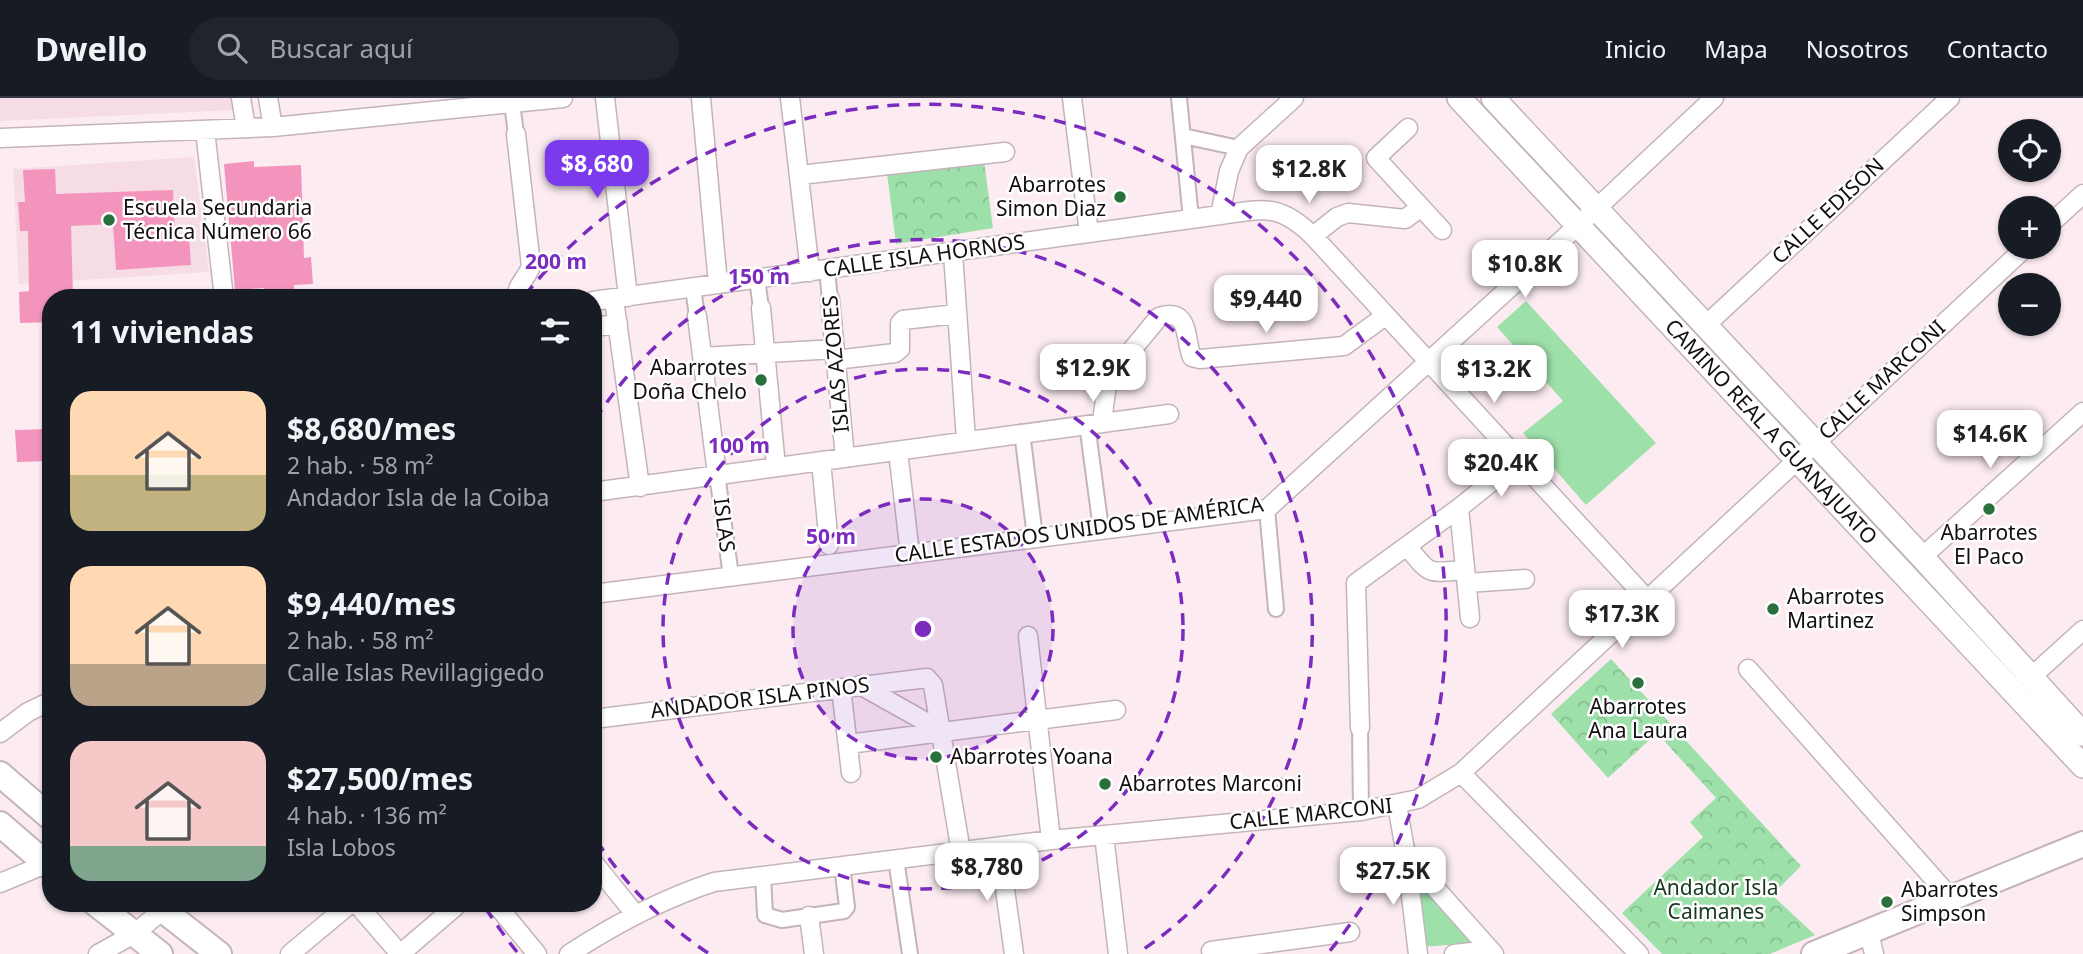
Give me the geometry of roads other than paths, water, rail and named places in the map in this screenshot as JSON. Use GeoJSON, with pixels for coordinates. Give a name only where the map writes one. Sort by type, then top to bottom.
{"type":"FeatureCollection","features":[{"type":"Feature","properties":{"kind":"main road"},"geometry":{"type":"LineString","coordinates":[[0,774],[42,810]]}},
{"type":"Feature","properties":{"kind":"main road"},"geometry":{"type":"LineString","coordinates":[[0,824],[42,861]]}},
{"type":"Feature","properties":{"kind":"main road"},"geometry":{"type":"LineString","coordinates":[[1814,954],[1871,943],[1951,898],[2083,844]]}},
{"type":"Feature","properties":{"kind":"main road"},"geometry":{"type":"LineString","coordinates":[[106,912],[160,954]]}},
{"type":"Feature","properties":{"kind":"main road"},"geometry":{"type":"LineString","coordinates":[[170,912],[219,954]]}},
{"type":"Feature","properties":{"kind":"street"},"geometry":{"type":"LineString","coordinates":[[241,98],[246,128]]}},
{"type":"Feature","properties":{"kind":"street"},"geometry":{"type":"LineString","coordinates":[[268,98],[273,127]]}},
{"type":"Feature","properties":{"kind":"street"},"geometry":{"type":"LineString","coordinates":[[0,138],[273,127],[563,98]]}},
{"type":"Feature","properties":{"kind":"street"},"geometry":{"type":"LineString","coordinates":[[605,98],[621,298],[618,324],[640,487]]}},
{"type":"Feature","properties":{"kind":"street"},"geometry":{"type":"LineString","coordinates":[[701,98],[718,285]]}},
{"type":"Feature","properties":{"kind":"street"},"geometry":{"type":"LineString","coordinates":[[790,98],[800,175],[818,271]]}},
{"type":"Feature","properties":{"kind":"street"},"geometry":{"type":"LineString","coordinates":[[1073,98],[1089,233]]}},
{"type":"Feature","properties":{"kind":"street"},"geometry":{"type":"LineString","coordinates":[[1179,98],[1191,219]]}},
{"type":"Feature","properties":{"kind":"street"},"geometry":{"type":"LineString","coordinates":[[1220,215],[1229,171],[1239,148],[1294,98]]}},
{"type":"Feature","properties":{"kind":"street","name":"CAMINO REAL A GUANAJUATO"},"geometry":{"type":"LineString","coordinates":[[1459,98],[2083,766]]}},
{"type":"Feature","properties":{"kind":"street","name":"CAMINO REAL A GUANAJUATO"},"geometry":{"type":"LineString","coordinates":[[1493,98],[1922,557],[2083,734]]}},
{"type":"Feature","properties":{"kind":"street","name":"CALLE ESTADOS UNIDOS DE AMÉRICA"},"geometry":{"type":"LineString","coordinates":[[602,593],[1267,509],[1714,98]]}},
{"type":"Feature","properties":{"kind":"street","name":"CALLE EDISON"},"geometry":{"type":"LineString","coordinates":[[1706,325],[1950,98]]}},
{"type":"Feature","properties":{"kind":"street"},"geometry":{"type":"LineString","coordinates":[[512,103],[531,266],[529,274],[519,284],[518,289]]}},
{"type":"Feature","properties":{"kind":"street"},"geometry":{"type":"LineString","coordinates":[[1408,128],[1376,158],[1442,230]]}},
{"type":"Feature","properties":{"kind":"street"},"geometry":{"type":"LineString","coordinates":[[205,130],[223,289]]}},
{"type":"Feature","properties":{"kind":"street"},"geometry":{"type":"LineString","coordinates":[[1182,136],[1239,148]]}},
{"type":"Feature","properties":{"kind":"street"},"geometry":{"type":"LineString","coordinates":[[800,175],[1005,152]]}},
{"type":"Feature","properties":{"kind":"street"},"geometry":{"type":"LineString","coordinates":[[2061,214],[2083,194]]}},
{"type":"Feature","properties":{"kind":"street"},"geometry":{"type":"LineString","coordinates":[[1313,236],[1337,217],[1348,213],[1405,219],[1421,207]]}},
{"type":"Feature","properties":{"kind":"street","name":"CALLE ISLA HORNOS"},"geometry":{"type":"LineString","coordinates":[[602,300],[1257,210],[1278,211],[1296,219],[1313,236],[1647,599]]}},
{"type":"Feature","properties":{"kind":"street"},"geometry":{"type":"LineString","coordinates":[[953,253],[966,440]]}},
{"type":"Feature","properties":{"kind":"street","name":"CALLE MARCONI"},"geometry":{"type":"LineString","coordinates":[[569,954],[635,914],[675,895],[714,882],[1104,835],[1361,811],[1418,799],[1461,773],[2013,259]]}},
{"type":"Feature","properties":{"kind":"street","name":"ISLAS AZORES"},"geometry":{"type":"LineString","coordinates":[[818,271],[830,299],[845,457]]}},
{"type":"Feature","properties":{"kind":"street"},"geometry":{"type":"LineString","coordinates":[[757,279],[776,467]]}},
{"type":"Feature","properties":{"kind":"street"},"geometry":{"type":"LineString","coordinates":[[693,288],[717,474]]}},
{"type":"Feature","properties":{"kind":"street"},"geometry":{"type":"LineString","coordinates":[[702,357],[895,353],[900,349],[900,323],[904,320],[957,313]]}},
{"type":"Feature","properties":{"kind":"street"},"geometry":{"type":"LineString","coordinates":[[1101,528],[1094,423],[1112,374],[1159,317],[1169,315],[1185,323],[1192,357],[1200,359],[1344,346],[1385,316]]}},
{"type":"Feature","properties":{"kind":"street"},"geometry":{"type":"LineString","coordinates":[[602,326],[618,324]]}},
{"type":"Feature","properties":{"kind":"street"},"geometry":{"type":"LineString","coordinates":[[1922,557],[2083,412]]}},
{"type":"Feature","properties":{"kind":"street"},"geometry":{"type":"LineString","coordinates":[[602,491],[1169,414]]}},
{"type":"Feature","properties":{"kind":"street"},"geometry":{"type":"LineString","coordinates":[[1022,432],[1035,537]]}},
{"type":"Feature","properties":{"kind":"street"},"geometry":{"type":"LineString","coordinates":[[898,451],[910,554]]}},
{"type":"Feature","properties":{"kind":"street"},"geometry":{"type":"LineString","coordinates":[[1361,811],[1356,583],[1459,508],[1519,460]]}},
{"type":"Feature","properties":{"kind":"street"},"geometry":{"type":"LineString","coordinates":[[821,461],[831,564]]}},
{"type":"Feature","properties":{"kind":"street","name":"ISLAS"},"geometry":{"type":"LineString","coordinates":[[717,474],[731,576]]}},
{"type":"Feature","properties":{"kind":"street"},"geometry":{"type":"LineString","coordinates":[[1459,508],[1470,618]]}},
{"type":"Feature","properties":{"kind":"street"},"geometry":{"type":"LineString","coordinates":[[1267,509],[1276,609]]}},
{"type":"Feature","properties":{"kind":"street"},"geometry":{"type":"LineString","coordinates":[[1407,546],[1426,569],[1434,572],[1466,577],[1525,579]]}},
{"type":"Feature","properties":{"kind":"street"},"geometry":{"type":"LineString","coordinates":[[2030,678],[2083,630]]}},
{"type":"Feature","properties":{"kind":"street"},"geometry":{"type":"LineString","coordinates":[[1028,636],[1051,841]]}},
{"type":"Feature","properties":{"kind":"street"},"geometry":{"type":"LineString","coordinates":[[1748,668],[1951,898]]}},
{"type":"Feature","properties":{"kind":"street","name":"ANDADOR ISLA PINOS"},"geometry":{"type":"LineString","coordinates":[[602,718],[927,678],[933,685],[942,731]]}},
{"type":"Feature","properties":{"kind":"street"},"geometry":{"type":"LineString","coordinates":[[860,685],[942,731]]}},
{"type":"Feature","properties":{"kind":"street"},"geometry":{"type":"LineString","coordinates":[[841,688],[852,773]]}},
{"type":"Feature","properties":{"kind":"street"},"geometry":{"type":"LineString","coordinates":[[0,733],[28,712],[42,705]]}},
{"type":"Feature","properties":{"kind":"street"},"geometry":{"type":"LineString","coordinates":[[848,744],[1116,710]]}},
{"type":"Feature","properties":{"kind":"street"},"geometry":{"type":"LineString","coordinates":[[942,731],[961,852]]}},
{"type":"Feature","properties":{"kind":"street"},"geometry":{"type":"LineString","coordinates":[[1461,773],[1639,954]]}},
{"type":"Feature","properties":{"kind":"street"},"geometry":{"type":"LineString","coordinates":[[1397,805],[1418,954]]}},
{"type":"Feature","properties":{"kind":"street"},"geometry":{"type":"LineString","coordinates":[[1104,835],[1118,954]]}},
{"type":"Feature","properties":{"kind":"street"},"geometry":{"type":"LineString","coordinates":[[999,847],[1014,954]]}},
{"type":"Feature","properties":{"kind":"street"},"geometry":{"type":"LineString","coordinates":[[1406,855],[1492,952]]}},
{"type":"Feature","properties":{"kind":"street"},"geometry":{"type":"LineString","coordinates":[[896,859],[909,954]]}},
{"type":"Feature","properties":{"kind":"street"},"geometry":{"type":"LineString","coordinates":[[762,875],[765,915],[782,920],[844,911],[848,906],[842,865]]}},
{"type":"Feature","properties":{"kind":"street"},"geometry":{"type":"LineString","coordinates":[[0,883],[42,868]]}},
{"type":"Feature","properties":{"kind":"street"},"geometry":{"type":"LineString","coordinates":[[602,873],[635,914]]}},
{"type":"Feature","properties":{"kind":"street"},"geometry":{"type":"LineString","coordinates":[[99,954],[134,934],[155,912]]}},
{"type":"Feature","properties":{"kind":"street"},"geometry":{"type":"LineString","coordinates":[[290,954],[343,912]]}},
{"type":"Feature","properties":{"kind":"street"},"geometry":{"type":"LineString","coordinates":[[362,912],[400,954],[449,912]]}},
{"type":"Feature","properties":{"kind":"street"},"geometry":{"type":"LineString","coordinates":[[502,912],[537,954]]}},
{"type":"Feature","properties":{"kind":"street"},"geometry":{"type":"LineString","coordinates":[[809,916],[814,954]]}},
{"type":"Feature","properties":{"kind":"street"},"geometry":{"type":"LineString","coordinates":[[1212,952],[1304,946],[1350,932]]}},
{"type":"Feature","properties":{"kind":"street"},"geometry":{"type":"LineString","coordinates":[[1454,954],[1492,952]]}},
{"type":"Feature","properties":{"kind":"place","name":"Abarrotes Simon Diaz"},"geometry":{"type":"Point","coordinates":[1120,197]}},
{"type":"Feature","properties":{"kind":"place","name":"Escuela Secundaria Técnica Número 66"},"geometry":{"type":"Point","coordinates":[109,220]}},
{"type":"Feature","properties":{"kind":"place","name":"Abarrotes Doña Chelo"},"geometry":{"type":"Point","coordinates":[761,380]}},
{"type":"Feature","properties":{"kind":"place","name":"Abarrotes El Paco"},"geometry":{"type":"Point","coordinates":[1989,509]}},
{"type":"Feature","properties":{"kind":"place","name":"Abarrotes Martinez"},"geometry":{"type":"Point","coordinates":[1773,609]}},
{"type":"Feature","properties":{"kind":"place","name":"Abarrotes Ana Laura"},"geometry":{"type":"Point","coordinates":[1638,683]}},
{"type":"Feature","properties":{"kind":"place","name":"Abarrotes Yoana"},"geometry":{"type":"Point","coordinates":[936,757]}},
{"type":"Feature","properties":{"kind":"place","name":"Abarrotes Marconi"},"geometry":{"type":"Point","coordinates":[1105,784]}},
{"type":"Feature","properties":{"kind":"place","name":"Abarrotes Simpson"},"geometry":{"type":"Point","coordinates":[1887,902]}},
{"type":"Feature","properties":{"kind":"park label","name":"Andador Isla Caimanes"},"geometry":{"type":"Point","coordinates":[1716,900]}}]}
